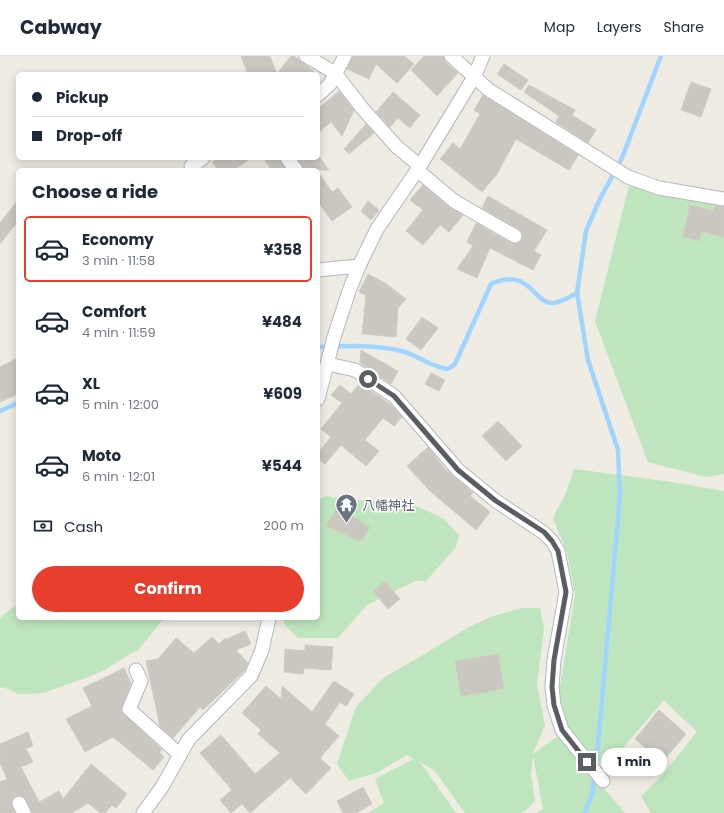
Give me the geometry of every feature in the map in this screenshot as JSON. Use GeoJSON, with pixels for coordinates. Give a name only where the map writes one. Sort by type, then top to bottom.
{"type":"FeatureCollection","features":[{"type":"Feature","properties":{"kind":"street"},"geometry":{"type":"LineString","coordinates":[[306,56],[336,73],[362,108],[392,142],[418,168],[454,200],[515,236]]}},
{"type":"Feature","properties":{"kind":"street"},"geometry":{"type":"LineString","coordinates":[[320,93],[330,84],[345,56]]}},
{"type":"Feature","properties":{"kind":"street"},"geometry":{"type":"LineString","coordinates":[[451,56],[489,90],[625,176],[659,188],[724,199]]}},
{"type":"Feature","properties":{"kind":"street"},"geometry":{"type":"LineString","coordinates":[[320,392],[334,338],[349,291],[359,266],[377,229],[418,168],[474,77],[483,56]]}},
{"type":"Feature","properties":{"kind":"street"},"geometry":{"type":"LineString","coordinates":[[193,168],[191,166],[200,160]]}},
{"type":"Feature","properties":{"kind":"street"},"geometry":{"type":"LineString","coordinates":[[320,270],[359,266]]}},
{"type":"Feature","properties":{"kind":"street"},"geometry":{"type":"LineString","coordinates":[[330,358],[355,370],[394,396],[458,470],[496,501],[544,532],[552,541],[558,551],[566,592],[554,660],[552,687],[554,705],[562,730],[603,781]]}},
{"type":"Feature","properties":{"kind":"street"},"geometry":{"type":"LineString","coordinates":[[143,813],[162,787],[189,739],[202,724],[252,676],[262,650],[269,620]]}},
{"type":"Feature","properties":{"kind":"street"},"geometry":{"type":"LineString","coordinates":[[136,670],[141,680],[129,709],[180,755]]}},
{"type":"Feature","properties":{"kind":"green space"},"geometry":{"type":"Polygon","coordinates":[[[629,186],[724,205],[724,474],[706,477],[648,462],[595,321],[629,186]]]}},
{"type":"Feature","properties":{"kind":"green space"},"geometry":{"type":"Polygon","coordinates":[[[574,469],[665,481],[724,491],[724,813],[651,813],[641,796],[662,776],[697,732],[664,700],[614,758],[608,771],[588,752],[567,726],[558,699],[575,594],[567,553],[553,518],[566,493],[574,469]]]}},
{"type":"Feature","properties":{"kind":"green space"},"geometry":{"type":"Polygon","coordinates":[[[326,496],[419,507],[444,519],[459,535],[456,547],[426,581],[415,581],[367,605],[338,638],[298,638],[284,624],[285,620],[320,620],[320,499],[326,496]]]}},
{"type":"Feature","properties":{"kind":"green space"},"geometry":{"type":"Polygon","coordinates":[[[16,605],[16,620],[162,620],[139,649],[99,673],[44,693],[19,694],[3,687],[0,688],[0,619],[5,613],[16,605]]]}},
{"type":"Feature","properties":{"kind":"green space"},"geometry":{"type":"Polygon","coordinates":[[[522,608],[540,608],[544,629],[537,685],[545,725],[533,754],[558,736],[625,813],[536,813],[543,809],[533,756],[531,774],[535,801],[525,811],[520,813],[465,813],[435,771],[420,762],[456,813],[368,813],[384,803],[375,779],[414,759],[407,755],[378,772],[349,781],[337,764],[356,707],[383,678],[467,628],[493,616],[522,608]]]}},
{"type":"Feature","properties":{"kind":"building"},"geometry":{"type":"Polygon","coordinates":[[[241,56],[270,56],[276,72],[247,72],[241,56]]]}},
{"type":"Feature","properties":{"kind":"building"},"geometry":{"type":"Polygon","coordinates":[[[291,56],[294,56],[314,72],[279,72],[291,56]]]}},
{"type":"Feature","properties":{"kind":"building"},"geometry":{"type":"Polygon","coordinates":[[[353,56],[404,56],[414,64],[397,83],[376,64],[369,79],[347,69],[353,56]]]}},
{"type":"Feature","properties":{"kind":"building"},"geometry":{"type":"Polygon","coordinates":[[[424,56],[443,56],[445,62],[458,73],[437,96],[411,70],[424,56]]]}},
{"type":"Feature","properties":{"kind":"building"},"geometry":{"type":"Polygon","coordinates":[[[504,64],[528,80],[521,90],[497,74],[504,64]]]}},
{"type":"Feature","properties":{"kind":"building"},"geometry":{"type":"Polygon","coordinates":[[[691,82],[711,89],[701,117],[681,110],[691,82]]]}},
{"type":"Feature","properties":{"kind":"building"},"geometry":{"type":"Polygon","coordinates":[[[529,85],[575,110],[572,115],[596,130],[588,143],[556,122],[559,116],[524,92],[529,85]]]}},
{"type":"Feature","properties":{"kind":"building"},"geometry":{"type":"Polygon","coordinates":[[[339,91],[354,110],[342,136],[331,122],[320,131],[320,107],[339,91]]]}},
{"type":"Feature","properties":{"kind":"building"},"geometry":{"type":"Polygon","coordinates":[[[393,92],[420,115],[410,128],[398,118],[390,127],[376,112],[393,92]]]}},
{"type":"Feature","properties":{"kind":"building"},"geometry":{"type":"Polygon","coordinates":[[[483,95],[578,155],[569,170],[516,139],[497,174],[482,192],[440,159],[453,143],[460,149],[480,114],[474,110],[483,95]]]}},
{"type":"Feature","properties":{"kind":"building"},"geometry":{"type":"Polygon","coordinates":[[[366,124],[374,133],[349,154],[344,149],[366,124]]]}},
{"type":"Feature","properties":{"kind":"building"},"geometry":{"type":"Polygon","coordinates":[[[320,158],[329,170],[320,170],[320,168],[303,168],[298,160],[320,160],[320,158]]]}},
{"type":"Feature","properties":{"kind":"building"},"geometry":{"type":"Polygon","coordinates":[[[216,160],[249,160],[236,168],[216,168],[212,162],[216,160]]]}},
{"type":"Feature","properties":{"kind":"building"},"geometry":{"type":"Polygon","coordinates":[[[264,160],[280,160],[285,168],[270,168],[264,160]]]}},
{"type":"Feature","properties":{"kind":"building"},"geometry":{"type":"Polygon","coordinates":[[[320,175],[332,192],[338,188],[352,207],[332,221],[320,205],[320,175]]]}},
{"type":"Feature","properties":{"kind":"building"},"geometry":{"type":"Polygon","coordinates":[[[423,185],[449,207],[463,215],[449,232],[440,225],[423,245],[406,231],[423,210],[410,200],[423,185]]]}},
{"type":"Feature","properties":{"kind":"building"},"geometry":{"type":"Polygon","coordinates":[[[488,196],[547,230],[534,251],[541,255],[533,270],[490,248],[477,278],[457,269],[473,246],[467,242],[476,223],[511,243],[519,243],[522,240],[522,232],[519,229],[482,208],[488,196]]]}},
{"type":"Feature","properties":{"kind":"building"},"geometry":{"type":"Polygon","coordinates":[[[368,201],[379,210],[371,220],[361,211],[368,201]]]}},
{"type":"Feature","properties":{"kind":"building"},"geometry":{"type":"Polygon","coordinates":[[[16,203],[16,224],[0,244],[0,223],[16,203]]]}},
{"type":"Feature","properties":{"kind":"building"},"geometry":{"type":"Polygon","coordinates":[[[690,205],[713,211],[715,206],[724,207],[724,237],[701,232],[700,241],[683,237],[690,205]]]}},
{"type":"Feature","properties":{"kind":"building"},"geometry":{"type":"Polygon","coordinates":[[[368,274],[385,283],[406,299],[398,308],[396,337],[362,334],[366,295],[359,292],[368,274]]]}},
{"type":"Feature","properties":{"kind":"building"},"geometry":{"type":"Polygon","coordinates":[[[422,317],[438,328],[421,350],[406,339],[422,317]]]}},
{"type":"Feature","properties":{"kind":"building"},"geometry":{"type":"Polygon","coordinates":[[[361,350],[398,371],[391,384],[360,363],[361,350]]]}},
{"type":"Feature","properties":{"kind":"building"},"geometry":{"type":"Polygon","coordinates":[[[16,359],[16,395],[0,402],[0,367],[16,359]]]}},
{"type":"Feature","properties":{"kind":"building"},"geometry":{"type":"Polygon","coordinates":[[[431,373],[445,380],[439,391],[425,384],[431,373]]]}},
{"type":"Feature","properties":{"kind":"building"},"geometry":{"type":"Polygon","coordinates":[[[360,383],[391,405],[402,417],[394,426],[383,418],[365,440],[379,451],[366,466],[341,445],[325,464],[320,460],[320,451],[331,437],[321,429],[342,403],[331,395],[340,385],[351,394],[360,383]]]}},
{"type":"Feature","properties":{"kind":"building"},"geometry":{"type":"Polygon","coordinates":[[[498,421],[522,446],[506,461],[482,436],[498,421]]]}},
{"type":"Feature","properties":{"kind":"building"},"geometry":{"type":"Polygon","coordinates":[[[428,447],[444,468],[473,493],[470,496],[490,512],[476,530],[430,491],[407,466],[428,447]]]}},
{"type":"Feature","properties":{"kind":"building","name":"八幡神社"},"geometry":{"type":"Polygon","coordinates":[[[338,506],[352,514],[351,516],[370,527],[362,540],[360,539],[359,541],[326,526],[338,506]]]}},
{"type":"Feature","properties":{"kind":"building"},"geometry":{"type":"Polygon","coordinates":[[[385,581],[400,599],[388,609],[373,591],[385,581]]]}},
{"type":"Feature","properties":{"kind":"building"},"geometry":{"type":"Polygon","coordinates":[[[245,631],[251,644],[236,650],[248,663],[245,670],[203,710],[200,707],[173,738],[160,726],[146,661],[158,659],[176,638],[194,653],[212,637],[219,644],[225,638],[227,639],[245,631]]]}},
{"type":"Feature","properties":{"kind":"building"},"geometry":{"type":"Polygon","coordinates":[[[305,645],[333,647],[331,670],[304,668],[303,674],[284,672],[285,649],[305,651],[305,645]]]}},
{"type":"Feature","properties":{"kind":"building"},"geometry":{"type":"Polygon","coordinates":[[[498,654],[504,689],[461,696],[455,661],[498,654]]]}},
{"type":"Feature","properties":{"kind":"building"},"geometry":{"type":"Polygon","coordinates":[[[124,668],[131,683],[121,711],[162,750],[159,752],[164,757],[153,770],[113,737],[85,752],[66,719],[92,706],[83,688],[124,668]]]}},
{"type":"Feature","properties":{"kind":"building"},"geometry":{"type":"Polygon","coordinates":[[[334,681],[354,694],[346,706],[340,702],[325,724],[339,736],[320,758],[331,768],[306,794],[290,778],[250,813],[242,804],[231,813],[220,800],[232,790],[200,753],[221,735],[255,774],[280,753],[258,734],[261,730],[242,713],[266,686],[281,699],[282,686],[312,712],[334,681]]]}},
{"type":"Feature","properties":{"kind":"building"},"geometry":{"type":"Polygon","coordinates":[[[659,710],[686,734],[662,762],[635,739],[659,710]]]}},
{"type":"Feature","properties":{"kind":"building"},"geometry":{"type":"Polygon","coordinates":[[[28,732],[33,746],[26,749],[33,762],[21,767],[39,802],[59,791],[63,799],[91,764],[127,794],[116,808],[112,805],[105,813],[100,813],[88,803],[72,813],[32,813],[26,799],[19,795],[15,796],[11,802],[15,813],[0,813],[0,782],[7,779],[0,763],[0,744],[28,732]]]}},
{"type":"Feature","properties":{"kind":"building"},"geometry":{"type":"Polygon","coordinates":[[[363,787],[372,804],[356,813],[343,813],[337,801],[363,787]]]}},
{"type":"Feature","properties":{"kind":"waterway"},"geometry":{"type":"LineString","coordinates":[[596,767],[620,497],[618,450],[588,360],[577,293],[586,231],[599,201],[622,158],[661,56]]}},
{"type":"Feature","properties":{"kind":"waterway"},"geometry":{"type":"LineString","coordinates":[[320,347],[362,346],[395,349],[448,369],[455,364],[491,284],[504,280],[515,280],[523,283],[547,302],[554,303],[577,293]]}},
{"type":"Feature","properties":{"kind":"waterway"},"geometry":{"type":"LineString","coordinates":[[0,411],[16,404]]}},
{"type":"Feature","properties":{"kind":"waterway"},"geometry":{"type":"LineString","coordinates":[[584,813],[592,796],[595,775]]}},
{"type":"Feature","properties":{"kind":"place","name":"八幡神社"},"geometry":{"type":"Point","coordinates":[346,524]}},
{"type":"Feature","properties":{"kind":"route"},"geometry":{"type":"LineString","coordinates":[[368,379],[394,396],[458,470],[496,501],[544,532],[558,551],[566,592],[554,660],[552,687],[554,705],[562,730],[587,762]]}}]}
